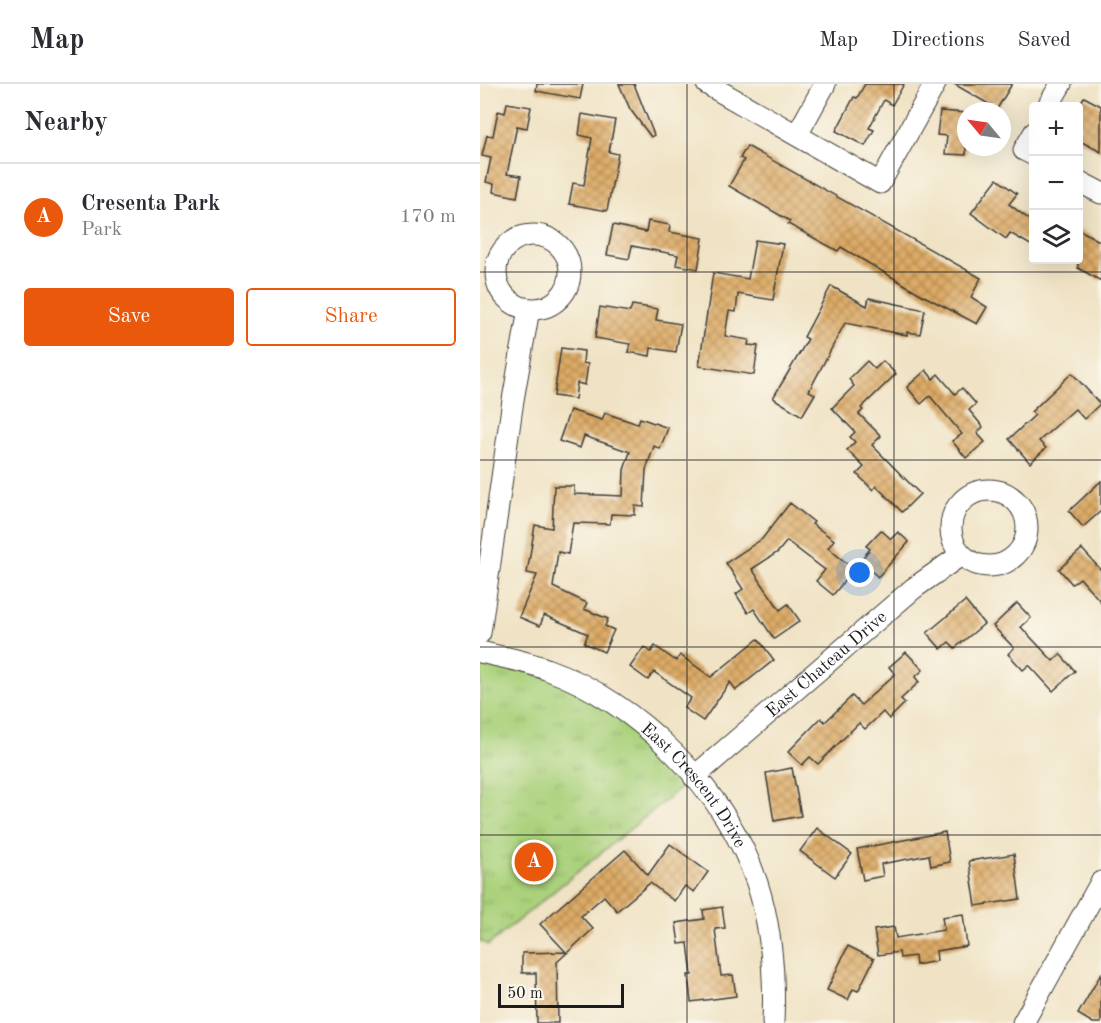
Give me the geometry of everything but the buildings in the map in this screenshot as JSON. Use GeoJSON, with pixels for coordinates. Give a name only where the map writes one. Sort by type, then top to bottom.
{"type":"FeatureCollection","features":[{"type":"Feature","properties":{"kind":"street"},"geometry":{"type":"LineString","coordinates":[[708,84],[880,183],[935,84]]}},
{"type":"Feature","properties":{"kind":"street"},"geometry":{"type":"LineString","coordinates":[[797,135],[825,84]]}},
{"type":"Feature","properties":{"kind":"street"},"geometry":{"type":"LineString","coordinates":[[1050,102],[1061,84]]}},
{"type":"Feature","properties":{"kind":"street"},"geometry":{"type":"LineString","coordinates":[[1083,184],[1101,193]]}},
{"type":"Feature","properties":{"kind":"street"},"geometry":{"type":"LineString","coordinates":[[480,633],[513,400],[529,309]]}},
{"type":"Feature","properties":{"kind":"street","name":"East Chateau Drive"},"geometry":{"type":"LineString","coordinates":[[694,777],[914,588],[961,555]]}},
{"type":"Feature","properties":{"kind":"street","name":"East Crescent Drive"},"geometry":{"type":"LineString","coordinates":[[480,652],[547,669],[598,693],[644,725],[670,748],[694,777],[726,819],[757,883],[771,945],[774,982],[773,1023]]}},
{"type":"Feature","properties":{"kind":"street"},"geometry":{"type":"LineString","coordinates":[[1023,1023],[1101,882]]}},
{"type":"Feature","properties":{"kind":"green space"},"geometry":{"type":"Polygon","coordinates":[[[480,652],[583,685],[694,777],[488,945],[480,941],[480,652]]]}},
{"type":"Feature","properties":{"kind":"place","name":"Cresenta Park"},"geometry":{"type":"Point","coordinates":[534,862]}}]}
